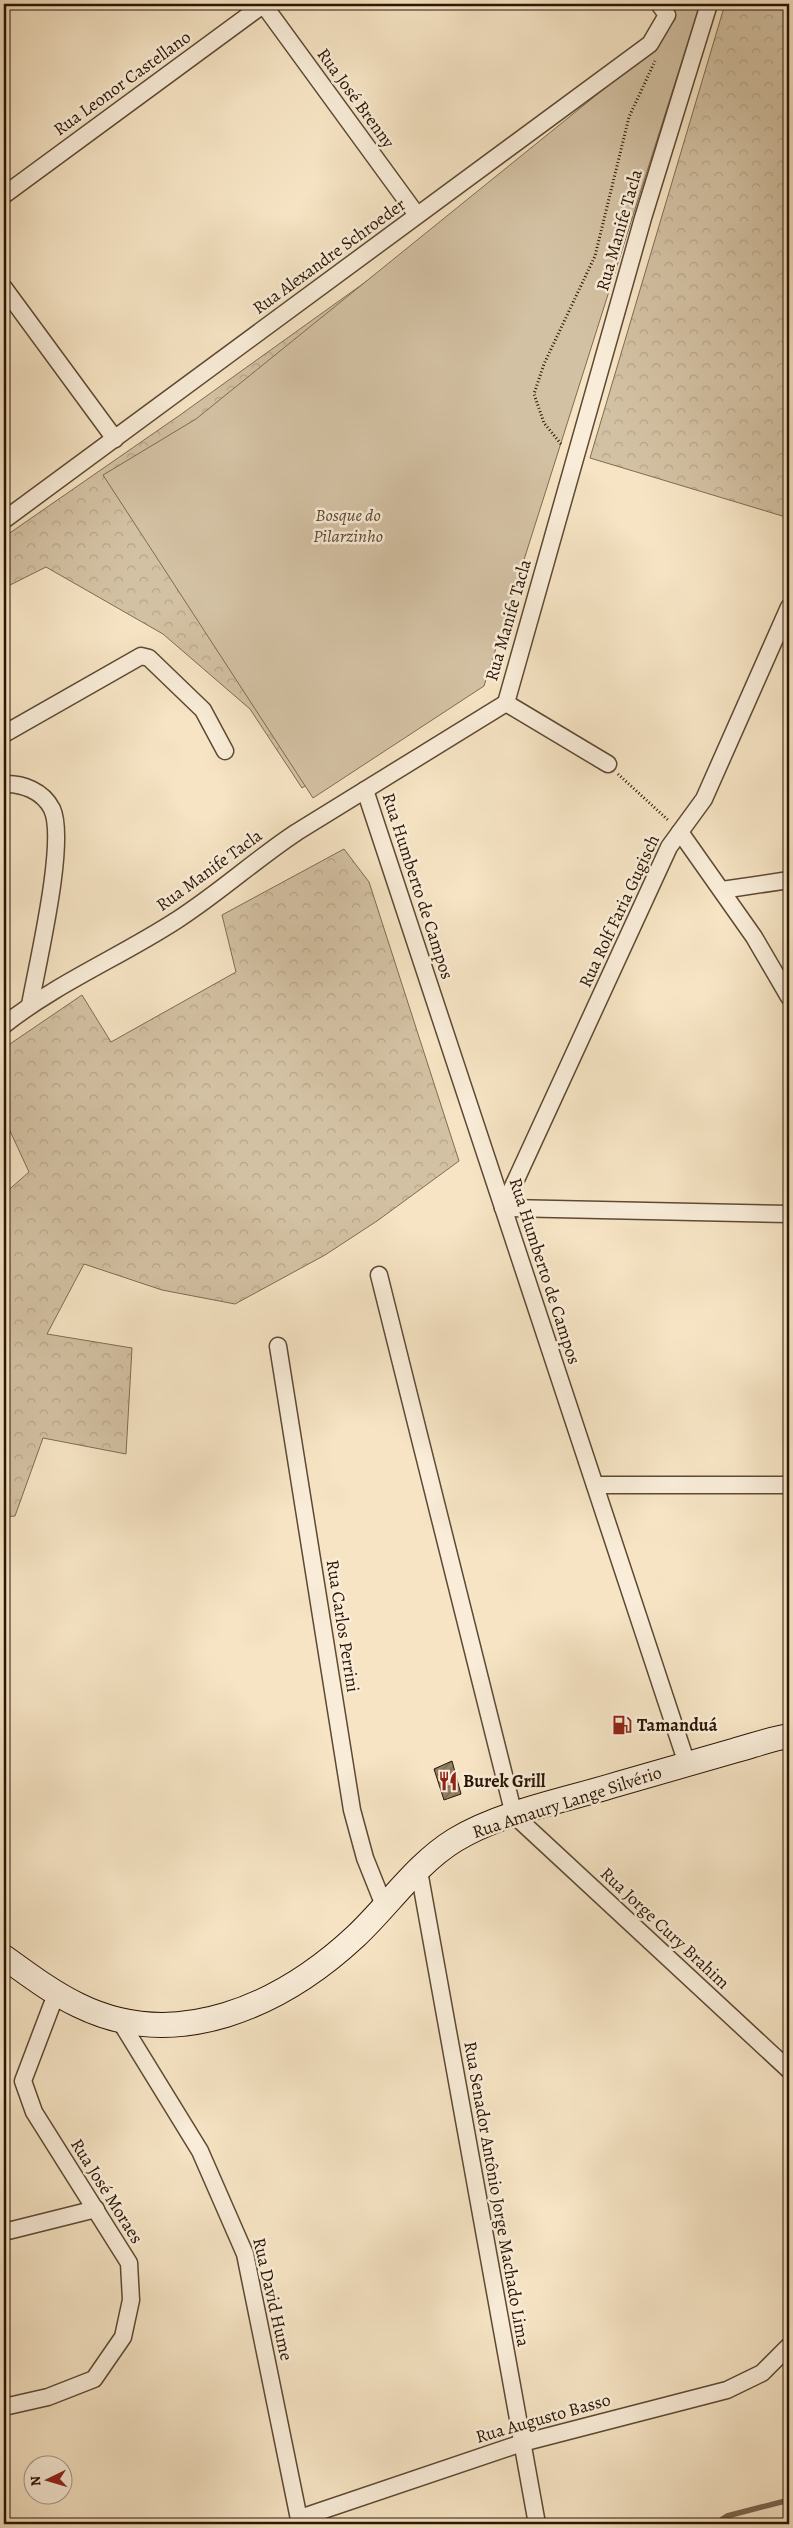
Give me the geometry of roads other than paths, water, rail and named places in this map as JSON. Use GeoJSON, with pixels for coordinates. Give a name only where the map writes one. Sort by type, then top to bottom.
{"type":"FeatureCollection","features":[{"type":"Feature","properties":{"kind":"main road","name":"Rua Amaury Lange Silvério"},"geometry":{"type":"LineString","coordinates":[[4,1957],[56,1994],[80,2006],[120,2021],[178,2026],[207,2021],[252,2006],[278,1994],[323,1964],[385,1908],[436,1854],[455,1840],[479,1828],[514,1815],[687,1764],[787,1739]]}},
{"type":"Feature","properties":{"kind":"street","name":"Rua Leonor Castellano"},"geometry":{"type":"LineString","coordinates":[[4,195],[263,4]]}},
{"type":"Feature","properties":{"kind":"street","name":"Rua José Brenny"},"geometry":{"type":"LineString","coordinates":[[263,4],[417,216]]}},
{"type":"Feature","properties":{"kind":"street","name":"Rua Manife Tacla"},"geometry":{"type":"LineString","coordinates":[[4,1025],[30,1005],[176,921],[265,853],[506,703],[648,202],[709,4]]}},
{"type":"Feature","properties":{"kind":"street","name":"Rua Alexandre Schroeder"},"geometry":{"type":"LineString","coordinates":[[4,520],[650,44],[663,9]]}},
{"type":"Feature","properties":{"kind":"street"},"geometry":{"type":"LineString","coordinates":[[4,288],[115,439]]}},
{"type":"Feature","properties":{"kind":"street","name":"Rua Rolf Faria Gugisch"},"geometry":{"type":"LineString","coordinates":[[503,1208],[665,856],[704,799],[789,608]]}},
{"type":"Feature","properties":{"kind":"street"},"geometry":{"type":"LineString","coordinates":[[4,734],[141,656],[149,658],[203,710],[225,751]]}},
{"type":"Feature","properties":{"kind":"street"},"geometry":{"type":"LineString","coordinates":[[506,703],[608,764]]}},
{"type":"Feature","properties":{"kind":"street"},"geometry":{"type":"LineString","coordinates":[[4,784],[26,786],[42,796],[52,810],[56,830],[56,856],[52,886],[30,1005]]}},
{"type":"Feature","properties":{"kind":"street","name":"Rua Humberto de Campos"},"geometry":{"type":"LineString","coordinates":[[365,790],[687,1764]]}},
{"type":"Feature","properties":{"kind":"street"},"geometry":{"type":"LineString","coordinates":[[680,832],[722,890],[789,997]]}},
{"type":"Feature","properties":{"kind":"street"},"geometry":{"type":"LineString","coordinates":[[722,890],[789,880]]}},
{"type":"Feature","properties":{"kind":"street"},"geometry":{"type":"LineString","coordinates":[[503,1208],[789,1214]]}},
{"type":"Feature","properties":{"kind":"street"},"geometry":{"type":"LineString","coordinates":[[379,1276],[514,1815]]}},
{"type":"Feature","properties":{"kind":"street","name":"Rua Carlos Perrini"},"geometry":{"type":"LineString","coordinates":[[278,1346],[352,1810],[365,1858],[385,1908]]}},
{"type":"Feature","properties":{"kind":"street"},"geometry":{"type":"LineString","coordinates":[[595,1485],[789,1485]]}},
{"type":"Feature","properties":{"kind":"street","name":"Rua Jorge Cury Brahim"},"geometry":{"type":"LineString","coordinates":[[514,1815],[789,2070]]}},
{"type":"Feature","properties":{"kind":"street","name":"Rua Senador Antônio Jorge Machado Lima"},"geometry":{"type":"LineString","coordinates":[[418,1871],[537,2524]]}},
{"type":"Feature","properties":{"kind":"street","name":"Rua José Moraes"},"geometry":{"type":"LineString","coordinates":[[4,2407],[48,2396],[94,2379],[123,2337],[131,2300],[129,2263],[34,2112],[23,2081],[56,1994]]}},
{"type":"Feature","properties":{"kind":"street","name":"Rua David Hume"},"geometry":{"type":"LineString","coordinates":[[120,2021],[200,2150],[245,2254],[300,2521]]}},
{"type":"Feature","properties":{"kind":"street"},"geometry":{"type":"LineString","coordinates":[[4,2232],[96,2209]]}},
{"type":"Feature","properties":{"kind":"street","name":"Rua Augusto Basso"},"geometry":{"type":"LineString","coordinates":[[300,2521],[522,2443],[727,2390],[762,2373],[789,2346]]}},
{"type":"Feature","properties":{"kind":"waterway"},"geometry":{"type":"LineString","coordinates":[[715,2524],[727,2516],[789,2500]]}},
{"type":"Feature","properties":{"kind":"place","name":"Tamanduá"},"geometry":{"type":"Point","coordinates":[622,1725]}},
{"type":"Feature","properties":{"kind":"place","name":"Burek Grill"},"geometry":{"type":"Point","coordinates":[448,1781]}},
{"type":"Feature","properties":{"kind":"park label","name":"Bosque do Pilarzinho"},"geometry":{"type":"Point","coordinates":[348,525]}}]}
